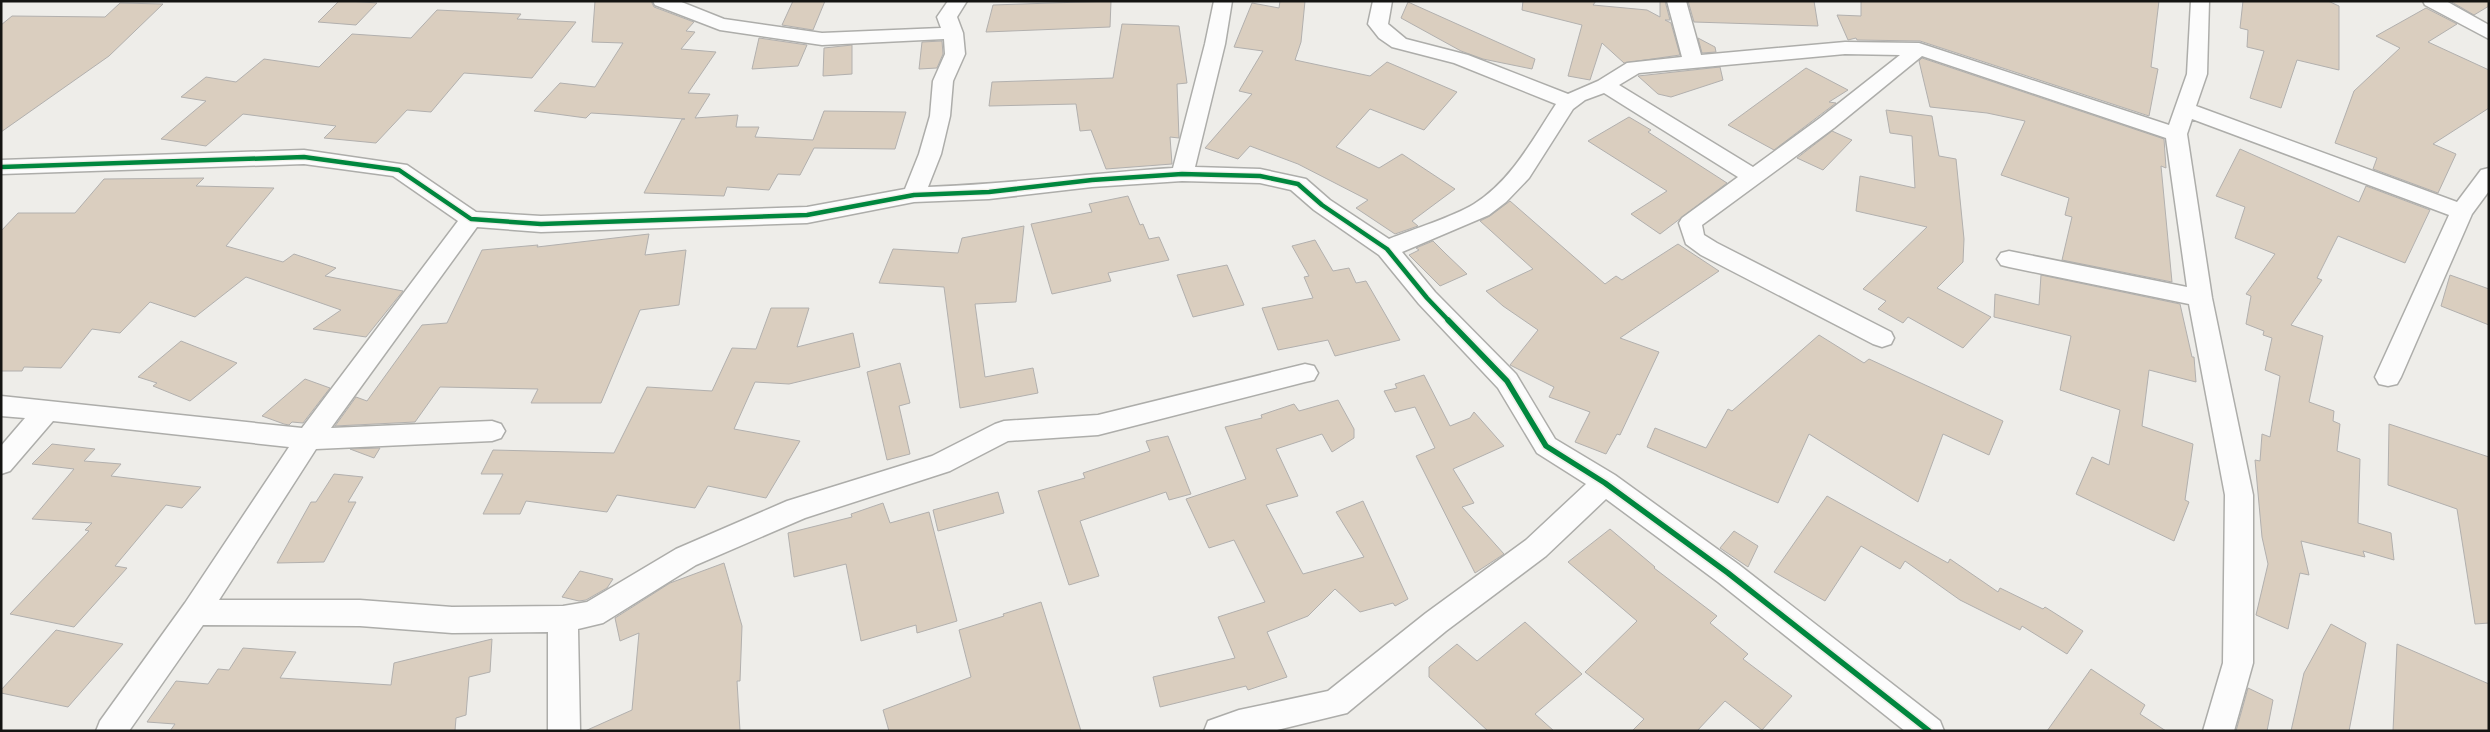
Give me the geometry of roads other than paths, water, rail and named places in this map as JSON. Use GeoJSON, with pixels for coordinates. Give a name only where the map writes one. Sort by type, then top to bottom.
{"type":"FeatureCollection","features":[{"type":"Feature","properties":{"kind":"street"},"geometry":{"type":"LineString","coordinates":[[662,1],[720,24],[822,39],[954,33]]}},
{"type":"Feature","properties":{"kind":"street"},"geometry":{"type":"LineString","coordinates":[[914,195],[930,154],[940,116],[943,81],[955,54],[954,33],[947,17],[958,1]]}},
{"type":"Feature","properties":{"kind":"street"},"geometry":{"type":"LineString","coordinates":[[1182,174],[1215,44],[1223,1]]}},
{"type":"Feature","properties":{"kind":"street"},"geometry":{"type":"LineString","coordinates":[[1383,1],[1378,24],[1386,34],[1399,43],[1461,59],[1568,101],[1570,104],[1578,96],[1605,85],[1634,67],[1845,48],[1919,49],[2176,134]]}},
{"type":"Feature","properties":{"kind":"street"},"geometry":{"type":"LineString","coordinates":[[1676,1],[1693,62]]}},
{"type":"Feature","properties":{"kind":"street"},"geometry":{"type":"LineString","coordinates":[[2200,1],[2197,74],[2176,134],[2200,298],[2239,495],[2238,663],[2218,731]]}},
{"type":"Feature","properties":{"kind":"street"},"geometry":{"type":"LineString","coordinates":[[2432,1],[2489,34]]}},
{"type":"Feature","properties":{"kind":"street"},"geometry":{"type":"LineString","coordinates":[[1882,338],[1764,279],[1694,239],[1690,223],[1827,123],[1919,49]]}},
{"type":"Feature","properties":{"kind":"street"},"geometry":{"type":"LineString","coordinates":[[1605,85],[1752,176]]}},
{"type":"Feature","properties":{"kind":"street"},"geometry":{"type":"LineString","coordinates":[[1387,249],[1481,210],[1498,197],[1521,173],[1568,101]]}},
{"type":"Feature","properties":{"kind":"street"},"geometry":{"type":"LineString","coordinates":[[2185,109],[2462,212]]}},
{"type":"Feature","properties":{"kind":"street"},"geometry":{"type":"LineString","coordinates":[[1,167],[304,157],[399,170],[471,219],[541,224],[807,215],[914,195],[989,192],[1092,180],[1182,174],[1260,176],[1298,184],[1322,205],[1387,249],[1427,298],[1507,381],[1546,446],[1605,483],[1728,574],[1929,731]]}},
{"type":"Feature","properties":{"kind":"street"},"geometry":{"type":"LineString","coordinates":[[2388,377],[2462,212],[2487,177]]}},
{"type":"Feature","properties":{"kind":"street"},"geometry":{"type":"LineString","coordinates":[[111,731],[196,612],[308,439],[471,219]]}},
{"type":"Feature","properties":{"kind":"street"},"geometry":{"type":"LineString","coordinates":[[2009,259],[2200,298]]}},
{"type":"Feature","properties":{"kind":"street"},"geometry":{"type":"LineString","coordinates":[[196,612],[360,613],[452,620],[563,619],[593,614],[686,557],[798,508],[940,464],[1004,431],[1098,425],[1305,372]]}},
{"type":"Feature","properties":{"kind":"street"},"geometry":{"type":"LineString","coordinates":[[1,406],[308,439],[492,430]]}},
{"type":"Feature","properties":{"kind":"street"},"geometry":{"type":"LineString","coordinates":[[1,464],[48,410]]}},
{"type":"Feature","properties":{"kind":"street"},"geometry":{"type":"LineString","coordinates":[[1219,731],[1336,703],[1436,622],[1536,548],[1605,483]]}},
{"type":"Feature","properties":{"kind":"street"},"geometry":{"type":"LineString","coordinates":[[563,619],[564,731]]}}]}
